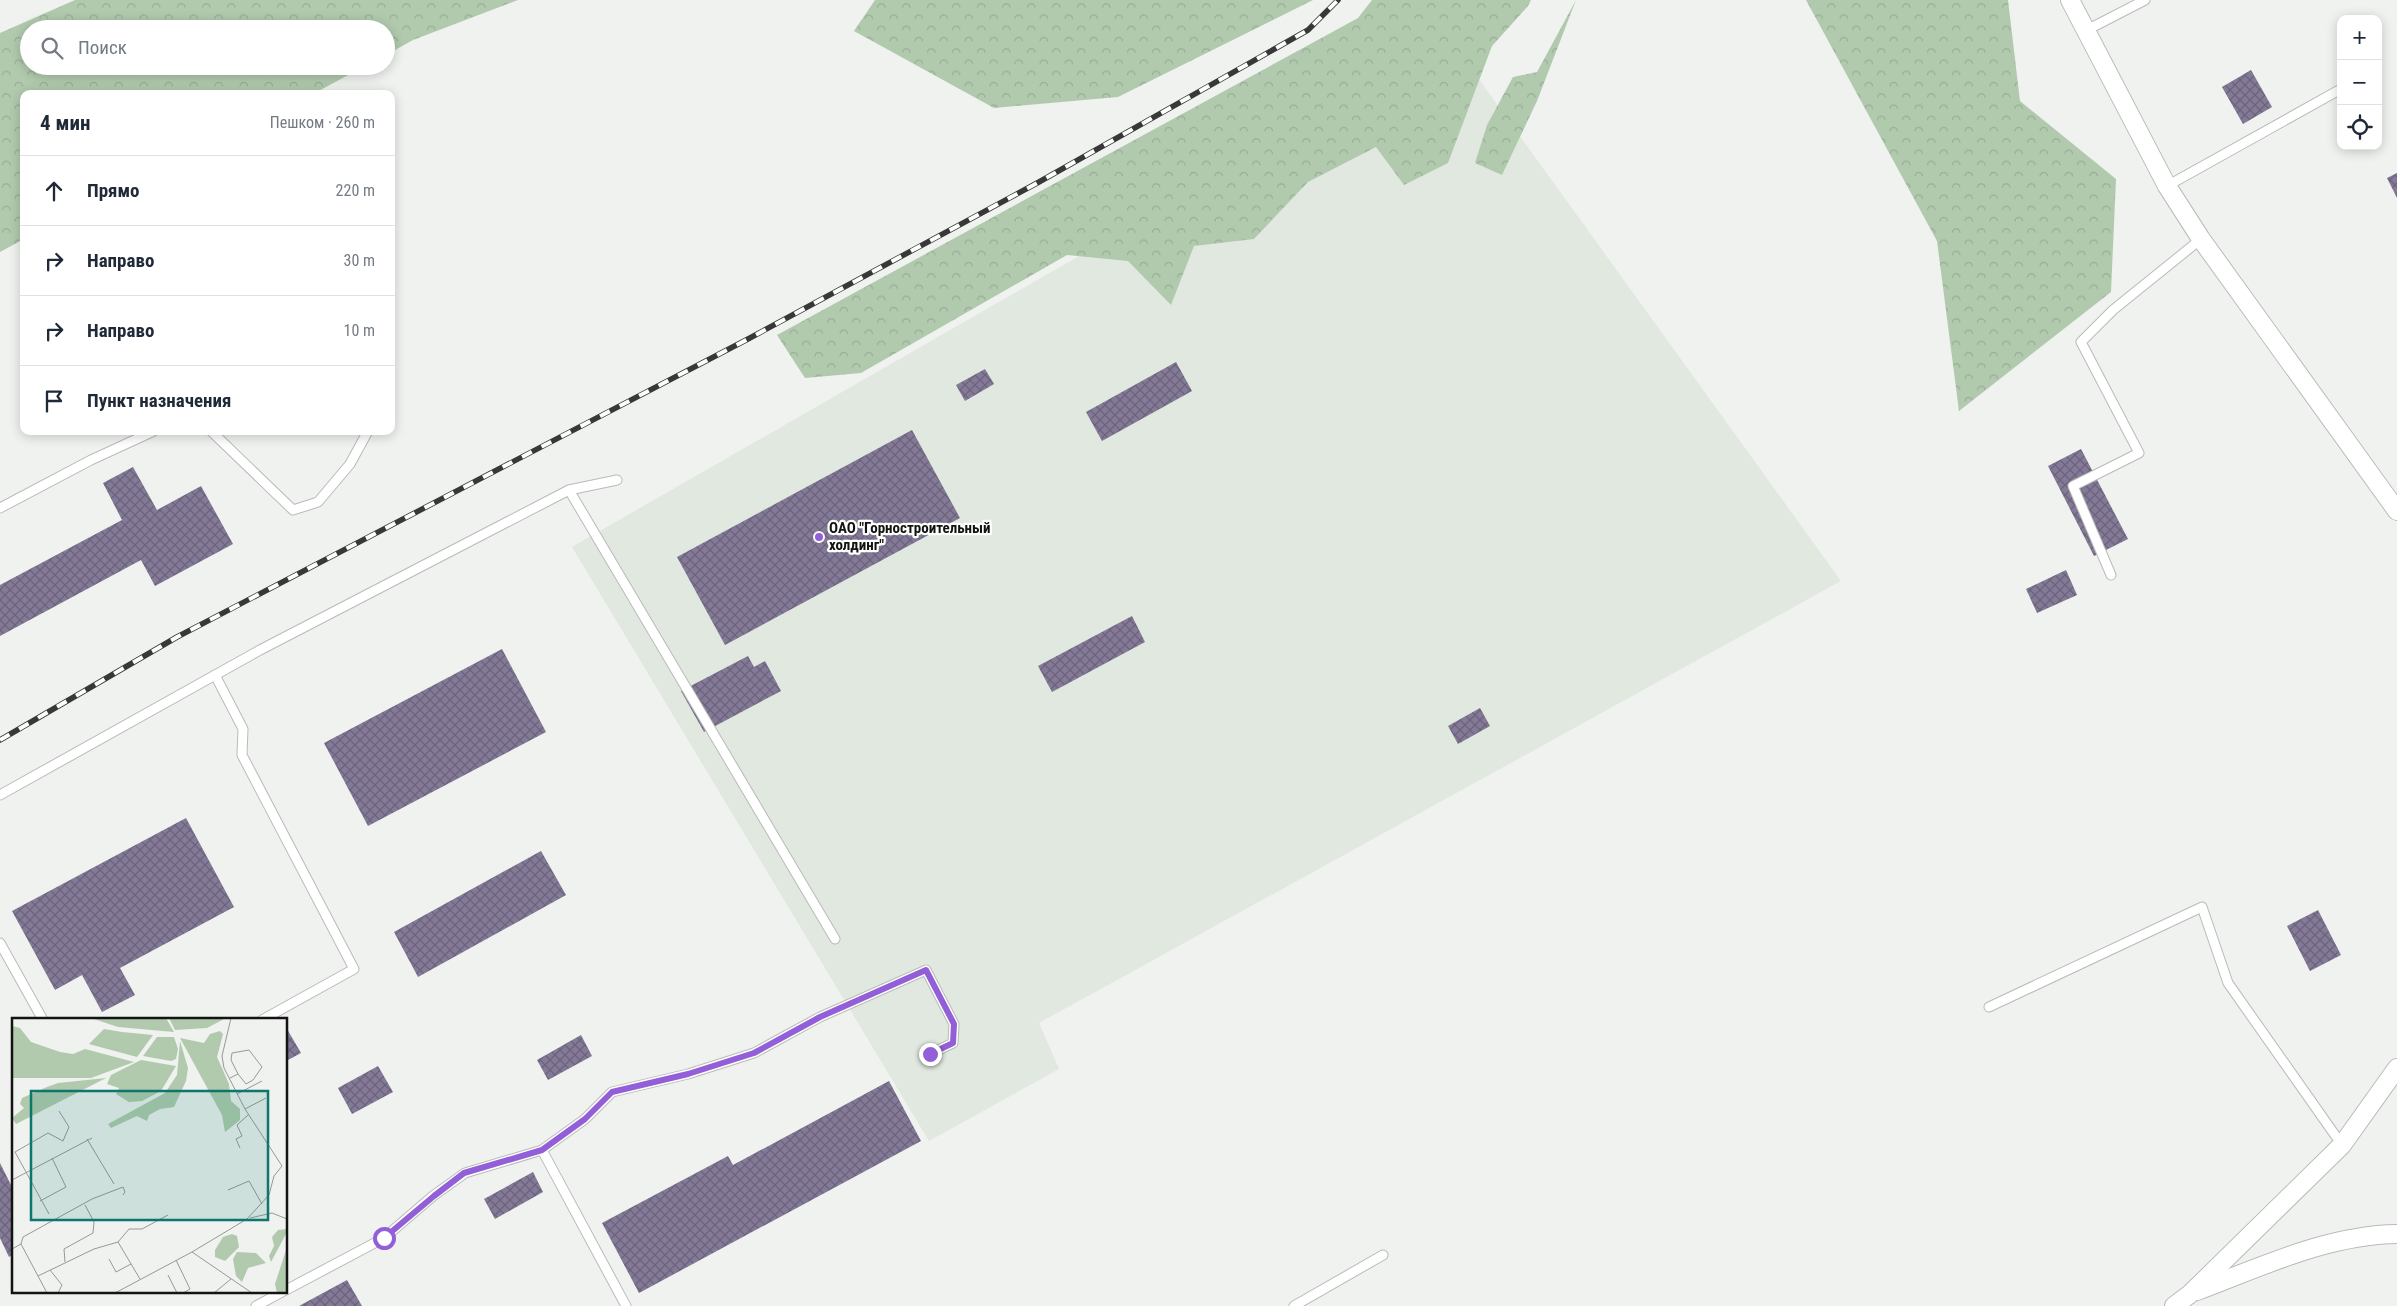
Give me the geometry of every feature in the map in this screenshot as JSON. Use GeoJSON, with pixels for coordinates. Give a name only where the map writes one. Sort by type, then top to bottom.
{"type":"FeatureCollection","features":[{"type":"Feature","properties":{"kind":"street"},"geometry":{"type":"LineString","coordinates":[[2070,0],[2167,186],[2201,239],[2397,511]]}},
{"type":"Feature","properties":{"kind":"street"},"geometry":{"type":"LineString","coordinates":[[2174,1306],[2190,1294],[2342,1145],[2397,1068]]}},
{"type":"Feature","properties":{"kind":"street"},"geometry":{"type":"LineString","coordinates":[[2190,1294],[2300,1252],[2371,1234],[2397,1234]]}},
{"type":"Feature","properties":{"kind":"lane"},"geometry":{"type":"LineString","coordinates":[[2085,31],[2145,0]]}},
{"type":"Feature","properties":{"kind":"lane"},"geometry":{"type":"LineString","coordinates":[[2167,186],[2337,92]]}},
{"type":"Feature","properties":{"kind":"lane"},"geometry":{"type":"LineString","coordinates":[[2111,575],[2073,486],[2139,454],[2081,342],[2113,310],[2201,239]]}},
{"type":"Feature","properties":{"kind":"lane"},"geometry":{"type":"LineString","coordinates":[[0,508],[91,460],[145,435]]}},
{"type":"Feature","properties":{"kind":"lane"},"geometry":{"type":"LineString","coordinates":[[215,435],[293,510],[318,502],[350,464],[366,435]]}},
{"type":"Feature","properties":{"kind":"lane"},"geometry":{"type":"LineString","coordinates":[[0,795],[215,675],[569,490],[617,480]]}},
{"type":"Feature","properties":{"kind":"lane"},"geometry":{"type":"LineString","coordinates":[[569,490],[835,939]]}},
{"type":"Feature","properties":{"kind":"lane"},"geometry":{"type":"LineString","coordinates":[[215,675],[243,729],[242,755],[354,969],[266,1018]]}},
{"type":"Feature","properties":{"kind":"lane"},"geometry":{"type":"LineString","coordinates":[[1989,1007],[2202,907],[2228,983],[2342,1145]]}},
{"type":"Feature","properties":{"kind":"lane"},"geometry":{"type":"LineString","coordinates":[[0,943],[42,1018]]}},
{"type":"Feature","properties":{"kind":"lane"},"geometry":{"type":"LineString","coordinates":[[288,1289],[384,1238],[464,1173],[542,1150],[585,1119],[612,1092],[688,1074],[754,1053],[820,1017],[926,970],[954,1024],[953,1043],[930,1054]]}},
{"type":"Feature","properties":{"kind":"lane"},"geometry":{"type":"LineString","coordinates":[[542,1150],[626,1306]]}},
{"type":"Feature","properties":{"kind":"lane"},"geometry":{"type":"LineString","coordinates":[[1294,1306],[1383,1255]]}},
{"type":"Feature","properties":{"kind":"lane"},"geometry":{"type":"LineString","coordinates":[[256,1306],[278,1294]]}},
{"type":"Feature","properties":{"kind":"shaded area"},"geometry":{"type":"Polygon","coordinates":[[[1452,42],[1841,581],[1039,1023],[1059,1069],[929,1141],[572,547],[1452,42]]]}},
{"type":"Feature","properties":{"kind":"green space"},"geometry":{"type":"Polygon","coordinates":[[[75,0],[518,0],[413,40],[395,50],[395,20],[30,20],[75,0]]]}},
{"type":"Feature","properties":{"kind":"green space"},"geometry":{"type":"Polygon","coordinates":[[[875,0],[1313,0],[1118,97],[994,108],[854,31],[875,0]]]}},
{"type":"Feature","properties":{"kind":"green space"},"geometry":{"type":"Polygon","coordinates":[[[1372,0],[1531,0],[1528,6],[1492,46],[1448,163],[1404,185],[1376,147],[1308,182],[1254,239],[1194,246],[1171,305],[1128,261],[1067,255],[861,373],[805,378],[777,335],[1358,18],[1372,0]]]}},
{"type":"Feature","properties":{"kind":"green space"},"geometry":{"type":"Polygon","coordinates":[[[1576,0],[1537,101],[1502,175],[1475,163],[1487,125],[1513,77],[1537,72],[1576,0]]]}},
{"type":"Feature","properties":{"kind":"green space"},"geometry":{"type":"Polygon","coordinates":[[[1806,0],[2008,0],[2020,101],[2116,179],[2111,292],[1959,411],[1937,241],[1806,0]]]}},
{"type":"Feature","properties":{"kind":"green space"},"geometry":{"type":"Polygon","coordinates":[[[20,24],[20,75],[348,75],[320,90],[20,90],[20,241],[0,252],[0,33],[20,24]]]}},
{"type":"Feature","properties":{"kind":"building"},"geometry":{"type":"Polygon","coordinates":[[[2251,70],[2272,107],[2243,124],[2222,87],[2251,70]]]}},
{"type":"Feature","properties":{"kind":"building"},"geometry":{"type":"Polygon","coordinates":[[[2397,173],[2397,198],[2387,178],[2397,173]]]}},
{"type":"Feature","properties":{"kind":"building"},"geometry":{"type":"Polygon","coordinates":[[[1176,362],[1192,391],[1102,441],[1086,412],[1176,362]]]}},
{"type":"Feature","properties":{"kind":"building"},"geometry":{"type":"Polygon","coordinates":[[[985,369],[994,384],[965,401],[956,385],[985,369]]]}},
{"type":"Feature","properties":{"kind":"building","name":"ОАО \"Горностроительный холдинг\""},"geometry":{"type":"Polygon","coordinates":[[[912,430],[960,518],[725,645],[677,557],[912,430]]]}},
{"type":"Feature","properties":{"kind":"building"},"geometry":{"type":"Polygon","coordinates":[[[2081,449],[2128,539],[2094,556],[2048,466],[2081,449]]]}},
{"type":"Feature","properties":{"kind":"building"},"geometry":{"type":"Polygon","coordinates":[[[133,467],[157,510],[201,486],[233,544],[155,586],[141,560],[0,636],[0,585],[122,520],[103,483],[133,467]]]}},
{"type":"Feature","properties":{"kind":"building"},"geometry":{"type":"Polygon","coordinates":[[[2066,570],[2077,595],[2037,613],[2026,589],[2066,570]]]}},
{"type":"Feature","properties":{"kind":"building"},"geometry":{"type":"Polygon","coordinates":[[[1132,616],[1145,642],[1052,692],[1038,666],[1132,616]]]}},
{"type":"Feature","properties":{"kind":"building"},"geometry":{"type":"Polygon","coordinates":[[[502,649],[546,732],[368,826],[324,743],[502,649]]]}},
{"type":"Feature","properties":{"kind":"building"},"geometry":{"type":"Polygon","coordinates":[[[748,656],[754,667],[765,661],[781,691],[704,732],[681,691],[748,656]]]}},
{"type":"Feature","properties":{"kind":"building"},"geometry":{"type":"Polygon","coordinates":[[[1480,708],[1490,726],[1458,744],[1448,726],[1480,708]]]}},
{"type":"Feature","properties":{"kind":"building"},"geometry":{"type":"Polygon","coordinates":[[[186,818],[234,907],[120,968],[135,995],[102,1012],[82,975],[55,990],[12,911],[186,818]]]}},
{"type":"Feature","properties":{"kind":"building"},"geometry":{"type":"Polygon","coordinates":[[[541,851],[566,895],[418,977],[394,932],[541,851]]]}},
{"type":"Feature","properties":{"kind":"building"},"geometry":{"type":"Polygon","coordinates":[[[2318,910],[2341,955],[2310,971],[2287,926],[2318,910]]]}},
{"type":"Feature","properties":{"kind":"building"},"geometry":{"type":"Polygon","coordinates":[[[288,1031],[301,1053],[288,1060],[288,1031]]]}},
{"type":"Feature","properties":{"kind":"building"},"geometry":{"type":"Polygon","coordinates":[[[581,1035],[592,1056],[548,1080],[537,1060],[581,1035]]]}},
{"type":"Feature","properties":{"kind":"building"},"geometry":{"type":"Polygon","coordinates":[[[378,1066],[393,1092],[352,1114],[338,1088],[378,1066]]]}},
{"type":"Feature","properties":{"kind":"building"},"geometry":{"type":"Polygon","coordinates":[[[889,1081],[921,1141],[639,1293],[602,1223],[728,1156],[733,1165],[889,1081]]]}},
{"type":"Feature","properties":{"kind":"building"},"geometry":{"type":"Polygon","coordinates":[[[0,1163],[12,1187],[12,1255],[9,1257],[0,1238],[0,1163]]]}},
{"type":"Feature","properties":{"kind":"building"},"geometry":{"type":"Polygon","coordinates":[[[533,1172],[543,1192],[495,1219],[484,1199],[533,1172]]]}},
{"type":"Feature","properties":{"kind":"building"},"geometry":{"type":"Polygon","coordinates":[[[347,1280],[362,1306],[299,1306],[347,1280]]]}},
{"type":"Feature","properties":{"kind":"railway"},"geometry":{"type":"LineString","coordinates":[[0,740],[177,637],[748,339],[1039,182],[1308,30],[1338,0]]}},
{"type":"Feature","properties":{"kind":"place","name":"ОАО \"Горностроительный холдинг\""},"geometry":{"type":"Point","coordinates":[819,537]}},
{"type":"Feature","properties":{"kind":"route"},"geometry":{"type":"LineString","coordinates":[[384,1238],[464,1173],[542,1150],[585,1119],[612,1092],[688,1074],[754,1053],[820,1017],[926,970],[954,1024],[953,1043],[930,1054]]}}]}
